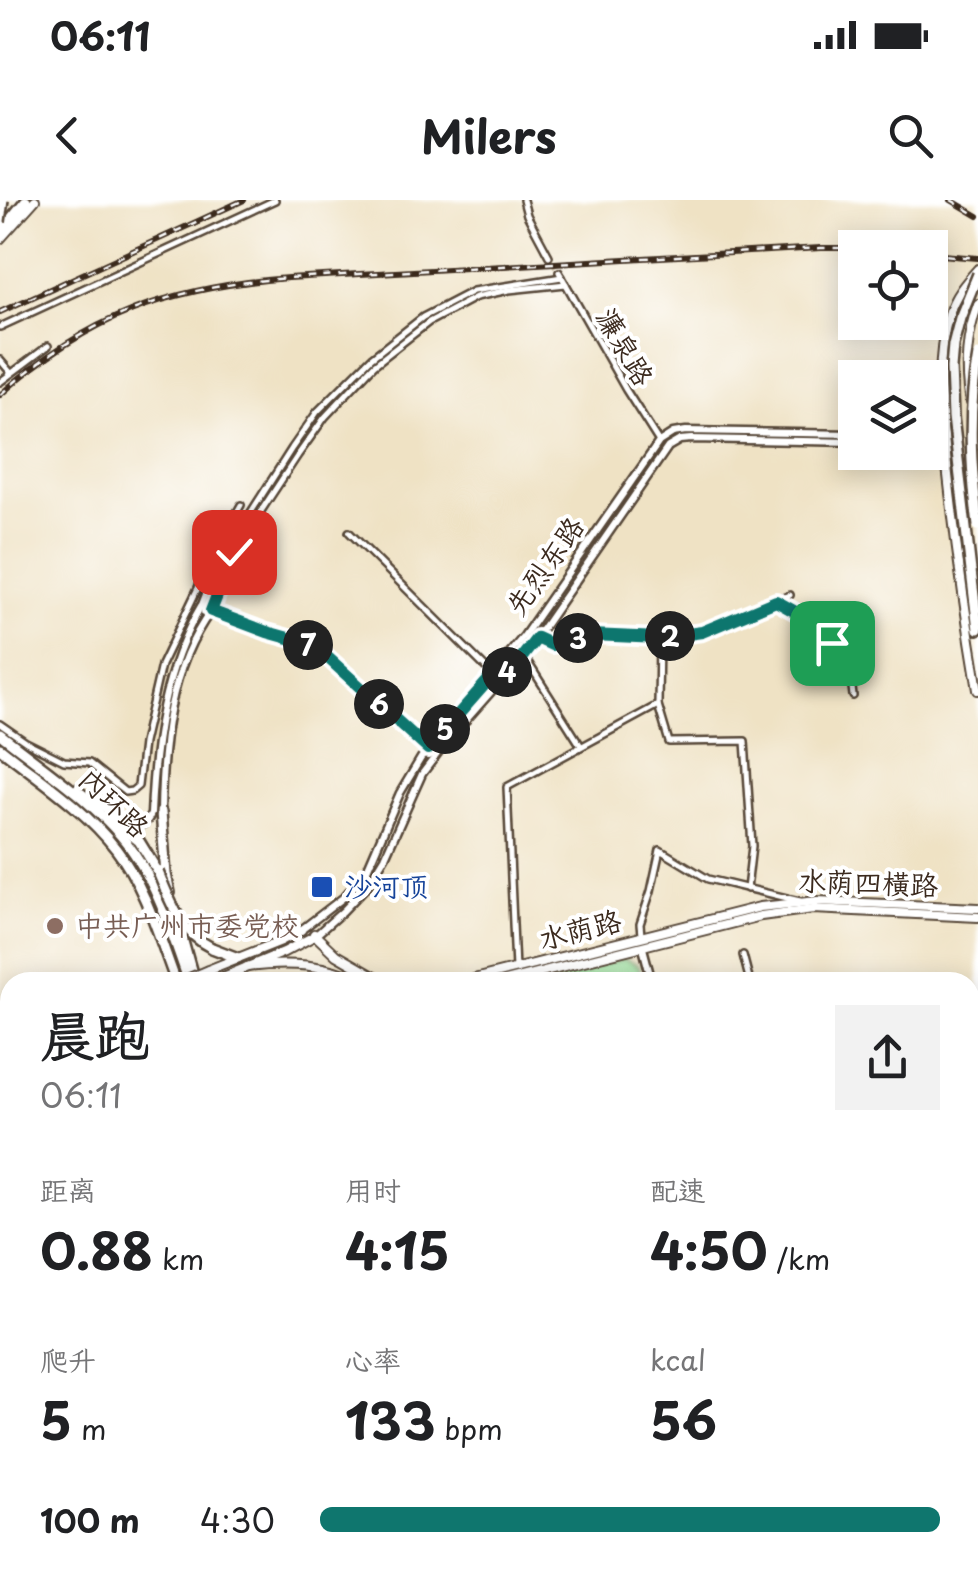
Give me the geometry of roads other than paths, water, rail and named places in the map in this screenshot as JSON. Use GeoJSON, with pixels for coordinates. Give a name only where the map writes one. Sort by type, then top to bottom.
{"type":"FeatureCollection","features":[{"type":"Feature","properties":{"kind":"highway"},"geometry":{"type":"LineString","coordinates":[[0,234],[26,200]]}},
{"type":"Feature","properties":{"kind":"highway"},"geometry":{"type":"LineString","coordinates":[[0,222],[3,202]]}},
{"type":"Feature","properties":{"kind":"highway"},"geometry":{"type":"LineString","coordinates":[[978,271],[960,318],[951,368],[953,417],[978,629]]}},
{"type":"Feature","properties":{"kind":"highway"},"geometry":{"type":"LineString","coordinates":[[978,356],[969,439],[978,526]]}},
{"type":"Feature","properties":{"kind":"highway","name":"内环路"},"geometry":{"type":"LineString","coordinates":[[0,729],[108,822],[136,854],[188,972]]}},
{"type":"Feature","properties":{"kind":"highway","name":"内环路"},"geometry":{"type":"LineString","coordinates":[[0,748],[116,848],[138,886],[174,972]]}},
{"type":"Feature","properties":{"kind":"highway"},"geometry":{"type":"LineString","coordinates":[[67,788],[139,840],[178,919],[194,938],[238,958]]}},
{"type":"Feature","properties":{"kind":"highway"},"geometry":{"type":"LineString","coordinates":[[161,812],[168,890],[189,972]]}},
{"type":"Feature","properties":{"kind":"main road"},"geometry":{"type":"LineString","coordinates":[[0,234],[35,200]]}},
{"type":"Feature","properties":{"kind":"main road"},"geometry":{"type":"LineString","coordinates":[[943,360],[946,326],[957,294],[978,271]]}},
{"type":"Feature","properties":{"kind":"main road"},"geometry":{"type":"LineString","coordinates":[[978,304],[970,327],[967,381],[978,440]]}},
{"type":"Feature","properties":{"kind":"main road"},"geometry":{"type":"LineString","coordinates":[[948,435],[978,440]]}},
{"type":"Feature","properties":{"kind":"main road"},"geometry":{"type":"LineString","coordinates":[[948,445],[978,440]]}},
{"type":"Feature","properties":{"kind":"main road"},"geometry":{"type":"LineString","coordinates":[[948,470],[978,690]]}},
{"type":"Feature","properties":{"kind":"main road","name":"水荫四横路"},"geometry":{"type":"LineString","coordinates":[[642,943],[760,906],[802,902],[978,908]]}},
{"type":"Feature","properties":{"kind":"main road","name":"水荫四横路"},"geometry":{"type":"LineString","coordinates":[[642,943],[761,916],[813,909],[978,917]]}},
{"type":"Feature","properties":{"kind":"main road"},"geometry":{"type":"LineString","coordinates":[[314,966],[301,956],[298,945],[302,930],[316,935],[336,956],[365,972]]}},
{"type":"Feature","properties":{"kind":"main road","name":"先烈东路"},"geometry":{"type":"LineString","coordinates":[[203,972],[302,930]]}},
{"type":"Feature","properties":{"kind":"main road","name":"先烈东路"},"geometry":{"type":"LineString","coordinates":[[234,972],[316,935]]}},
{"type":"Feature","properties":{"kind":"main road","name":"水荫路"},"geometry":{"type":"LineString","coordinates":[[503,972],[642,943]]}},
{"type":"Feature","properties":{"kind":"main road","name":"水荫路"},"geometry":{"type":"LineString","coordinates":[[538,972],[642,943]]}},
{"type":"Feature","properties":{"kind":"main road"},"geometry":{"type":"LineString","coordinates":[[247,966],[314,966],[340,972]]}},
{"type":"Feature","properties":{"kind":"street"},"geometry":{"type":"LineString","coordinates":[[0,327],[275,200]]}},
{"type":"Feature","properties":{"kind":"street"},"geometry":{"type":"LineString","coordinates":[[523,200],[527,216],[550,256]]}},
{"type":"Feature","properties":{"kind":"street","name":"濂泉路"},"geometry":{"type":"LineString","coordinates":[[474,294],[562,278],[659,442]]}},
{"type":"Feature","properties":{"kind":"street"},"geometry":{"type":"LineString","coordinates":[[0,729],[130,827],[148,822],[159,725],[172,673],[222,552],[318,412],[371,358],[422,317],[474,294]]}},
{"type":"Feature","properties":{"kind":"street"},"geometry":{"type":"LineString","coordinates":[[161,812],[164,740],[172,704],[185,661],[199,627],[211,611],[234,552],[325,417],[350,388],[381,359],[474,294]]}},
{"type":"Feature","properties":{"kind":"street"},"geometry":{"type":"LineString","coordinates":[[0,382],[48,346]]}},
{"type":"Feature","properties":{"kind":"street"},"geometry":{"type":"LineString","coordinates":[[371,358],[381,359]]}},
{"type":"Feature","properties":{"kind":"street"},"geometry":{"type":"LineString","coordinates":[[0,360],[11,373]]}},
{"type":"Feature","properties":{"kind":"street","name":"先烈东路"},"geometry":{"type":"LineString","coordinates":[[302,930],[344,897],[366,872],[406,782],[428,749],[540,615],[659,442],[686,431],[838,441]]}},
{"type":"Feature","properties":{"kind":"street","name":"先烈东路"},"geometry":{"type":"LineString","coordinates":[[316,935],[368,885],[385,858],[422,774],[537,638],[668,447],[684,439],[838,434]]}},
{"type":"Feature","properties":{"kind":"street"},"geometry":{"type":"LineString","coordinates":[[261,496],[268,500]]}},
{"type":"Feature","properties":{"kind":"street"},"geometry":{"type":"LineString","coordinates":[[0,729],[64,761],[90,763],[125,792],[138,786],[143,743],[161,665],[198,588],[211,549],[241,505]]}},
{"type":"Feature","properties":{"kind":"street"},"geometry":{"type":"LineString","coordinates":[[349,532],[493,675]]}},
{"type":"Feature","properties":{"kind":"street"},"geometry":{"type":"LineString","coordinates":[[211,549],[222,552]]}},
{"type":"Feature","properties":{"kind":"street"},"geometry":{"type":"LineString","coordinates":[[537,638],[552,645],[592,635],[659,638],[702,632],[790,595]]}},
{"type":"Feature","properties":{"kind":"street"},"geometry":{"type":"LineString","coordinates":[[776,601],[817,624],[850,670],[852,696]]}},
{"type":"Feature","properties":{"kind":"street"},"geometry":{"type":"LineString","coordinates":[[202,606],[303,642],[326,656],[428,749]]}},
{"type":"Feature","properties":{"kind":"street"},"geometry":{"type":"LineString","coordinates":[[659,638],[658,705],[669,742],[745,740],[752,846],[747,890]]}},
{"type":"Feature","properties":{"kind":"street"},"geometry":{"type":"LineString","coordinates":[[524,655],[581,746]]}},
{"type":"Feature","properties":{"kind":"street"},"geometry":{"type":"LineString","coordinates":[[500,667],[509,674]]}},
{"type":"Feature","properties":{"kind":"street"},"geometry":{"type":"LineString","coordinates":[[515,969],[507,787],[658,705]]}},
{"type":"Feature","properties":{"kind":"street"},"geometry":{"type":"LineString","coordinates":[[138,786],[152,793]]}},
{"type":"Feature","properties":{"kind":"street"},"geometry":{"type":"LineString","coordinates":[[642,943],[640,924],[660,850],[708,878],[802,902]]}},
{"type":"Feature","properties":{"kind":"street","name":"水荫路"},"geometry":{"type":"LineString","coordinates":[[642,943],[649,972]]}},
{"type":"Feature","properties":{"kind":"street"},"geometry":{"type":"LineString","coordinates":[[743,955],[747,972]]}},
{"type":"Feature","properties":{"kind":"tunnel"},"geometry":{"type":"LineString","coordinates":[[549,256],[559,272]]}},
{"type":"Feature","properties":{"kind":"railway"},"geometry":{"type":"LineString","coordinates":[[0,312],[244,200]]}},
{"type":"Feature","properties":{"kind":"railway"},"geometry":{"type":"LineString","coordinates":[[951,200],[978,216]]}},
{"type":"Feature","properties":{"kind":"railway"},"geometry":{"type":"LineString","coordinates":[[0,395],[33,367],[99,325],[133,310],[206,289],[288,278],[838,248]]}},
{"type":"Feature","properties":{"kind":"railway"},"geometry":{"type":"LineString","coordinates":[[948,256],[978,258]]}},
{"type":"Feature","properties":{"kind":"place","name":"沙河顶"},"geometry":{"type":"Point","coordinates":[322,887]}},
{"type":"Feature","properties":{"kind":"place","name":"中共广州市委党校"},"geometry":{"type":"Point","coordinates":[55,926]}}]}
